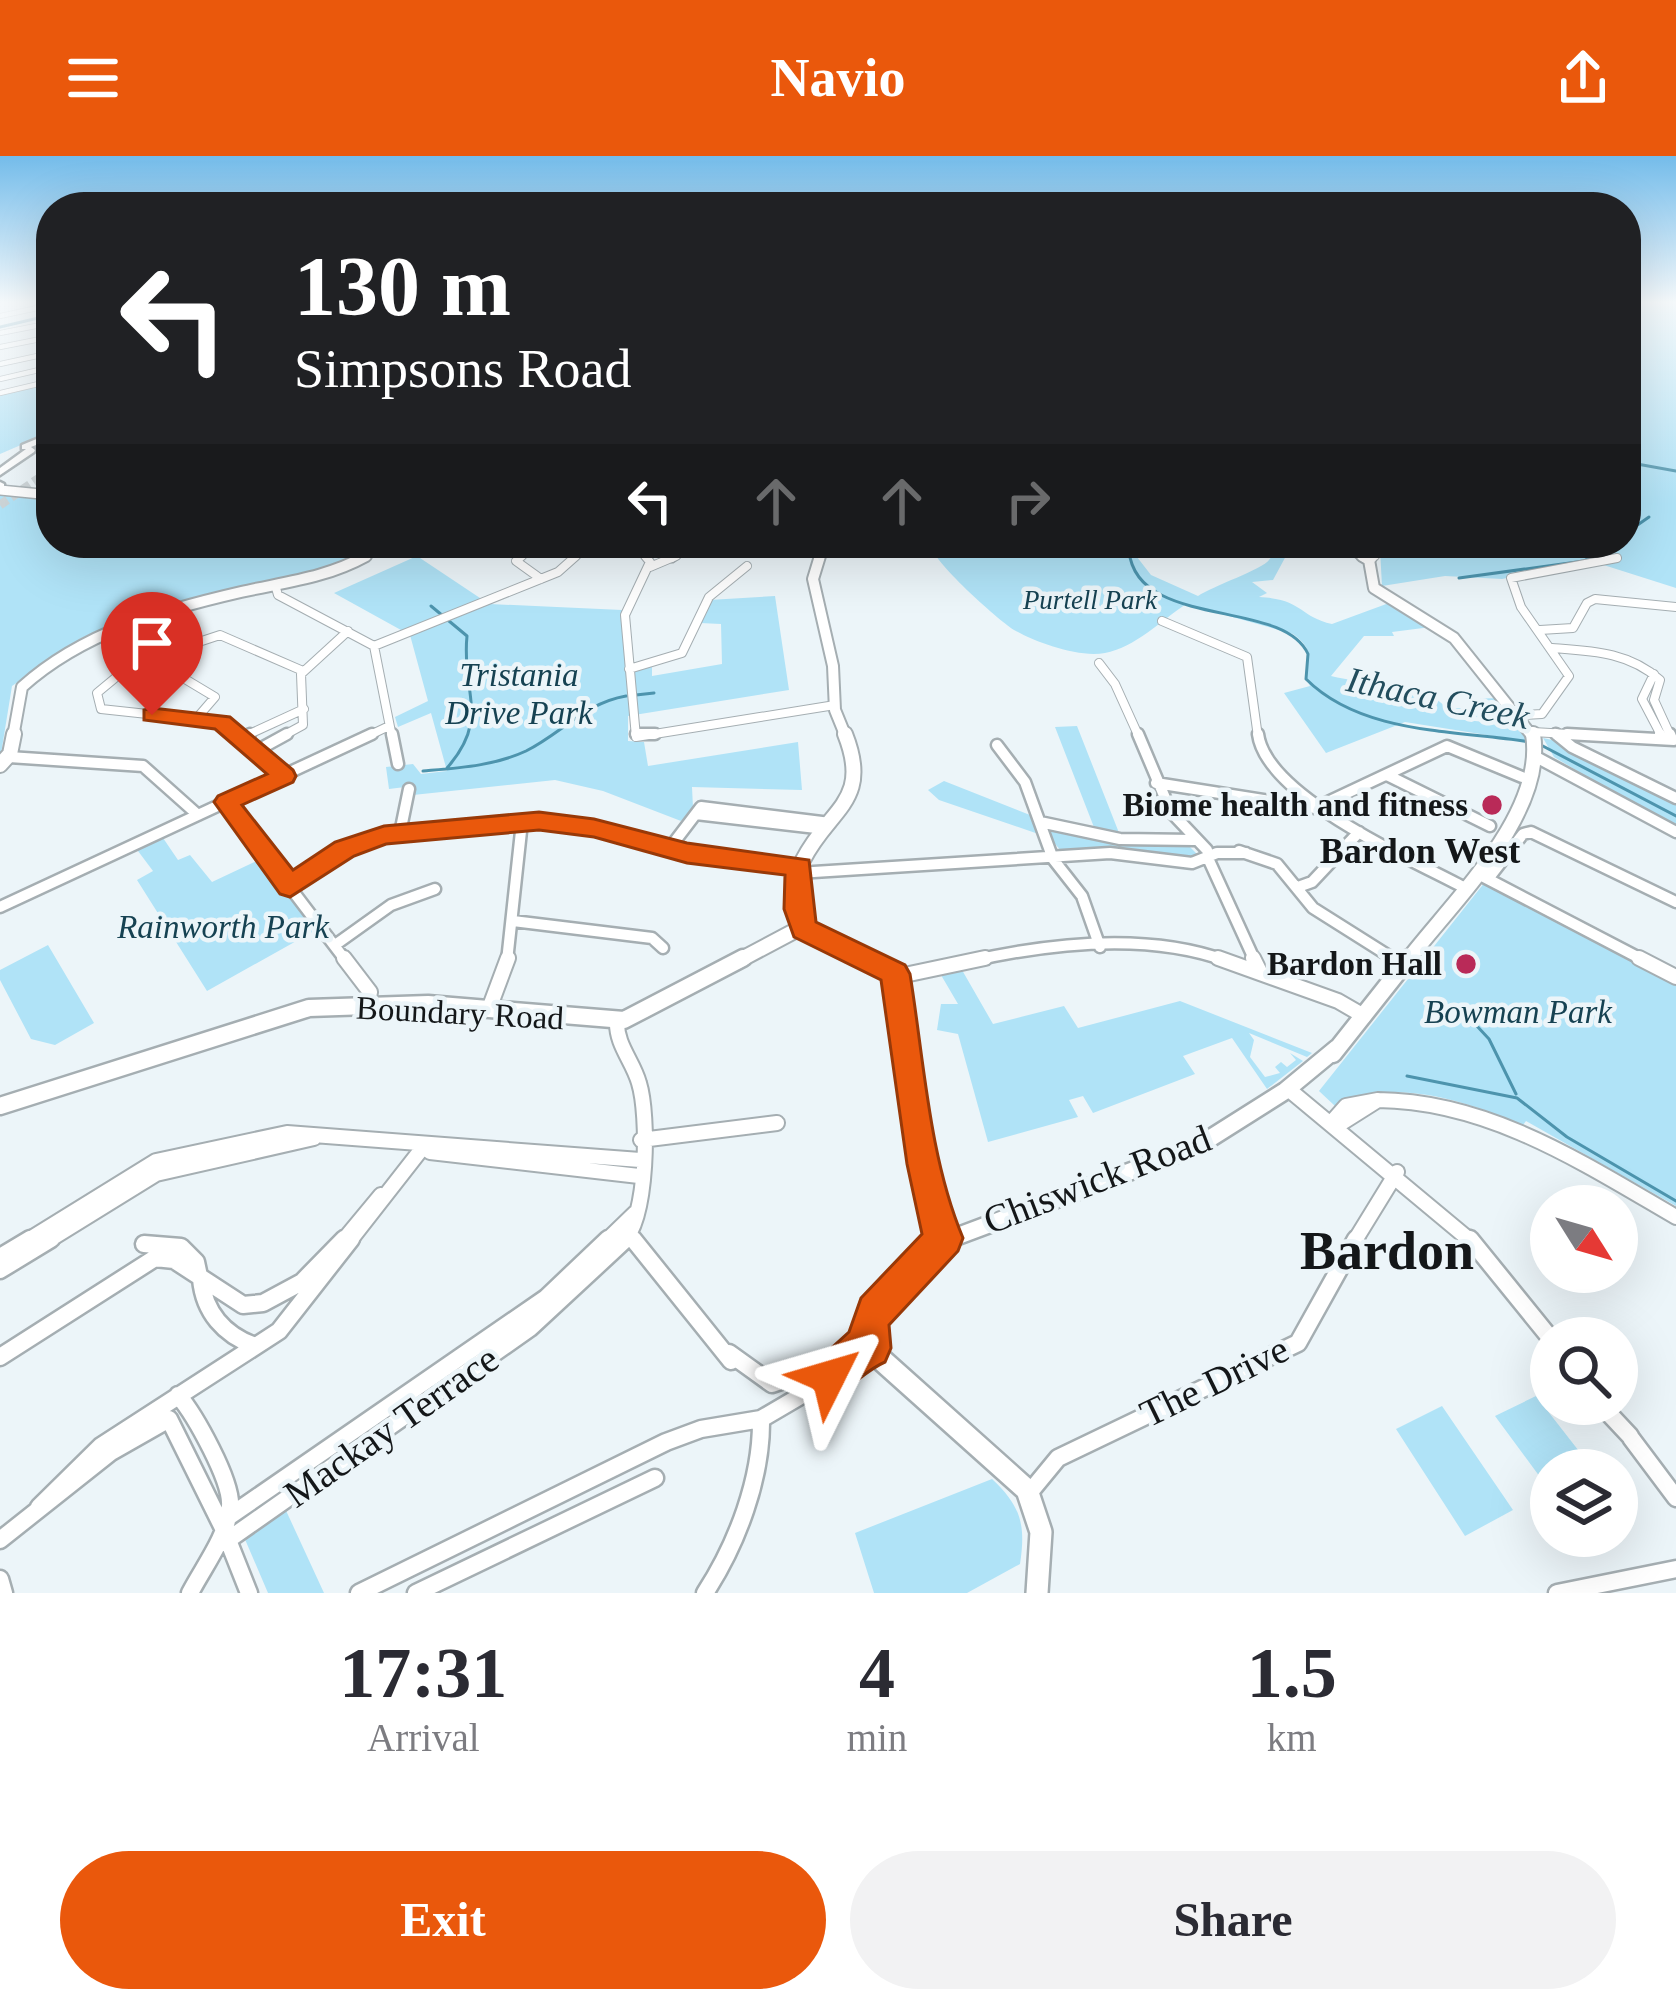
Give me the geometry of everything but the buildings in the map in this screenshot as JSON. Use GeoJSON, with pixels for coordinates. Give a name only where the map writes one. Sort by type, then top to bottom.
{"type":"FeatureCollection","features":[{"type":"Feature","properties":{"kind":"highway"},"geometry":{"type":"LineString","coordinates":[[0,463],[36,445]]}},
{"type":"Feature","properties":{"kind":"main road"},"geometry":{"type":"LineString","coordinates":[[0,487],[36,493]]}},
{"type":"Feature","properties":{"kind":"main road"},"geometry":{"type":"LineString","coordinates":[[4,761],[20,690],[76,647],[229,595],[276,588],[347,567],[360,558]]}},
{"type":"Feature","properties":{"kind":"main road"},"geometry":{"type":"LineString","coordinates":[[819,558],[812,575],[833,665],[835,705],[856,764],[847,800],[799,870],[802,927],[885,965],[896,977],[924,1164],[944,1238],[874,1312],[868,1328],[871,1348],[1030,1492],[1043,1532],[1037,1593]]}},
{"type":"Feature","properties":{"kind":"main road"},"geometry":{"type":"LineString","coordinates":[[1366,558],[1372,586],[1454,638],[1522,715],[1537,744]]}},
{"type":"Feature","properties":{"kind":"main road","name":"Chiswick Road"},"geometry":{"type":"LineString","coordinates":[[944,1238],[1185,1151],[1295,1089],[1364,1016],[1465,888],[1482,876],[1515,821],[1537,744]]}},
{"type":"Feature","properties":{"kind":"main road","name":"Boundary Road"},"geometry":{"type":"LineString","coordinates":[[0,1106],[299,1010],[367,1006],[489,1010],[617,1021],[641,1014],[802,927]]}},
{"type":"Feature","properties":{"kind":"street"},"geometry":{"type":"LineString","coordinates":[[0,379],[36,371]]}},
{"type":"Feature","properties":{"kind":"street"},"geometry":{"type":"LineString","coordinates":[[0,393],[36,384]]}},
{"type":"Feature","properties":{"kind":"street"},"geometry":{"type":"LineString","coordinates":[[519,558],[516,561],[541,579]]}},
{"type":"Feature","properties":{"kind":"street"},"geometry":{"type":"LineString","coordinates":[[374,646],[558,572],[574,558]]}},
{"type":"Feature","properties":{"kind":"street"},"geometry":{"type":"LineString","coordinates":[[648,558],[650,567]]}},
{"type":"Feature","properties":{"kind":"street"},"geometry":{"type":"LineString","coordinates":[[673,558],[650,567],[626,615],[636,737],[835,705]]}},
{"type":"Feature","properties":{"kind":"street"},"geometry":{"type":"LineString","coordinates":[[1369,560],[1376,558]]}},
{"type":"Feature","properties":{"kind":"street"},"geometry":{"type":"LineString","coordinates":[[1522,715],[1542,713],[1568,683],[1568,672],[1516,597],[1512,577],[1551,567],[1607,564],[1617,558]]}},
{"type":"Feature","properties":{"kind":"street"},"geometry":{"type":"LineString","coordinates":[[629,669],[673,661],[687,652],[709,596],[748,566]]}},
{"type":"Feature","properties":{"kind":"street"},"geometry":{"type":"LineString","coordinates":[[276,588],[278,595],[374,646],[398,764]]}},
{"type":"Feature","properties":{"kind":"street"},"geometry":{"type":"LineString","coordinates":[[1540,630],[1573,628],[1588,603],[1676,609]]}},
{"type":"Feature","properties":{"kind":"street"},"geometry":{"type":"LineString","coordinates":[[1162,622],[1247,657],[1261,750],[1316,808],[1465,888]]}},
{"type":"Feature","properties":{"kind":"street"},"geometry":{"type":"LineString","coordinates":[[303,671],[349,631]]}},
{"type":"Feature","properties":{"kind":"street"},"geometry":{"type":"LineString","coordinates":[[284,776],[222,722],[101,709],[98,693],[132,664],[220,635],[303,671]]}},
{"type":"Feature","properties":{"kind":"street"},"geometry":{"type":"LineString","coordinates":[[1552,648],[1610,652],[1654,674],[1642,699],[1670,740]]}},
{"type":"Feature","properties":{"kind":"street"},"geometry":{"type":"LineString","coordinates":[[1100,663],[1121,687],[1156,782],[1194,840],[1260,972]]}},
{"type":"Feature","properties":{"kind":"street"},"geometry":{"type":"LineString","coordinates":[[256,751],[303,725],[303,671]]}},
{"type":"Feature","properties":{"kind":"street"},"geometry":{"type":"LineString","coordinates":[[185,679],[215,697],[196,719]]}},
{"type":"Feature","properties":{"kind":"street"},"geometry":{"type":"LineString","coordinates":[[241,738],[304,709]]}},
{"type":"Feature","properties":{"kind":"street"},"geometry":{"type":"LineString","coordinates":[[0,907],[389,725]]}},
{"type":"Feature","properties":{"kind":"street"},"geometry":{"type":"LineString","coordinates":[[1670,740],[1555,733],[1537,744],[1676,832]]}},
{"type":"Feature","properties":{"kind":"street"},"geometry":{"type":"LineString","coordinates":[[1555,733],[1572,747],[1676,799]]}},
{"type":"Feature","properties":{"kind":"street"},"geometry":{"type":"LineString","coordinates":[[997,745],[1024,782],[1052,856],[1082,896],[1100,946]]}},
{"type":"Feature","properties":{"kind":"street"},"geometry":{"type":"LineString","coordinates":[[1156,782],[1316,808],[1422,760],[1455,754],[1526,778]]}},
{"type":"Feature","properties":{"kind":"street"},"geometry":{"type":"LineString","coordinates":[[4,761],[142,766],[198,815]]}},
{"type":"Feature","properties":{"kind":"street"},"geometry":{"type":"LineString","coordinates":[[1389,776],[1490,826]]}},
{"type":"Feature","properties":{"kind":"street"},"geometry":{"type":"LineString","coordinates":[[400,833],[409,789]]}},
{"type":"Feature","properties":{"kind":"street"},"geometry":{"type":"LineString","coordinates":[[226,802],[370,992],[367,1006]]}},
{"type":"Feature","properties":{"kind":"street"},"geometry":{"type":"LineString","coordinates":[[669,849],[698,811],[827,826]]}},
{"type":"Feature","properties":{"kind":"street"},"geometry":{"type":"LineString","coordinates":[[290,886],[344,849],[400,833],[522,822],[594,828],[669,849],[799,870],[1123,853],[1203,857],[1246,853],[1277,864],[1313,908],[1404,965]]}},
{"type":"Feature","properties":{"kind":"street"},"geometry":{"type":"LineString","coordinates":[[489,1010],[511,950],[522,822]]}},
{"type":"Feature","properties":{"kind":"street"},"geometry":{"type":"LineString","coordinates":[[1040,822],[1116,839],[1194,840]]}},
{"type":"Feature","properties":{"kind":"street"},"geometry":{"type":"LineString","coordinates":[[1298,887],[1312,882],[1359,832]]}},
{"type":"Feature","properties":{"kind":"street"},"geometry":{"type":"LineString","coordinates":[[1676,902],[1531,832],[1523,834],[1482,876],[1676,977]]}},
{"type":"Feature","properties":{"kind":"street"},"geometry":{"type":"LineString","coordinates":[[335,945],[391,904],[435,889]]}},
{"type":"Feature","properties":{"kind":"street"},"geometry":{"type":"LineString","coordinates":[[513,921],[652,938],[663,948]]}},
{"type":"Feature","properties":{"kind":"street"},"geometry":{"type":"LineString","coordinates":[[896,977],[1039,946],[1189,947],[1364,1016]]}},
{"type":"Feature","properties":{"kind":"street"},"geometry":{"type":"LineString","coordinates":[[617,1021],[617,1037],[641,1090],[637,1210],[630,1235],[731,1361]]}},
{"type":"Feature","properties":{"kind":"street"},"geometry":{"type":"LineString","coordinates":[[1295,1089],[1471,1238],[1534,1317]]}},
{"type":"Feature","properties":{"kind":"street"},"geometry":{"type":"LineString","coordinates":[[1335,1121],[1378,1100],[1423,1103],[1498,1123],[1581,1162],[1676,1217]]}},
{"type":"Feature","properties":{"kind":"street"},"geometry":{"type":"LineString","coordinates":[[641,1140],[777,1123]]}},
{"type":"Feature","properties":{"kind":"street"},"geometry":{"type":"LineString","coordinates":[[0,1257],[156,1161],[286,1133],[424,1146],[430,1152],[639,1168]]}},
{"type":"Feature","properties":{"kind":"street"},"geometry":{"type":"LineString","coordinates":[[0,1270],[156,1174],[317,1137]]}},
{"type":"Feature","properties":{"kind":"street"},"geometry":{"type":"LineString","coordinates":[[39,1507],[95,1450],[292,1317],[424,1146]]}},
{"type":"Feature","properties":{"kind":"street","name":"The Drive"},"geometry":{"type":"LineString","coordinates":[[1030,1492],[1058,1458],[1301,1340],[1320,1297],[1395,1174]]}},
{"type":"Feature","properties":{"kind":"street"},"geometry":{"type":"LineString","coordinates":[[0,1357],[146,1262],[171,1259],[243,1305],[262,1305],[288,1295],[398,1180]]}},
{"type":"Feature","properties":{"kind":"street","name":"Mackay Terrace"},"geometry":{"type":"LineString","coordinates":[[549,1303],[637,1210]]}},
{"type":"Feature","properties":{"kind":"street","name":"Mackay Terrace"},"geometry":{"type":"LineString","coordinates":[[226,1530],[549,1303],[630,1235]]}},
{"type":"Feature","properties":{"kind":"street"},"geometry":{"type":"LineString","coordinates":[[144,1244],[178,1245],[197,1264],[210,1311],[237,1339],[255,1346]]}},
{"type":"Feature","properties":{"kind":"street"},"geometry":{"type":"LineString","coordinates":[[712,1339],[772,1384],[863,1359],[871,1348]]}},
{"type":"Feature","properties":{"kind":"street"},"geometry":{"type":"LineString","coordinates":[[359,1593],[683,1435],[761,1419],[843,1364]]}},
{"type":"Feature","properties":{"kind":"street"},"geometry":{"type":"LineString","coordinates":[[178,1395],[196,1417],[230,1495],[226,1530],[190,1593]]}},
{"type":"Feature","properties":{"kind":"street"},"geometry":{"type":"LineString","coordinates":[[0,1540],[111,1452],[168,1419],[226,1530],[249,1593]]}},
{"type":"Feature","properties":{"kind":"street"},"geometry":{"type":"LineString","coordinates":[[705,1593],[724,1558],[760,1455],[761,1419]]}},
{"type":"Feature","properties":{"kind":"street"},"geometry":{"type":"LineString","coordinates":[[1620,1425],[1676,1498]]}},
{"type":"Feature","properties":{"kind":"street"},"geometry":{"type":"LineString","coordinates":[[416,1593],[655,1478]]}},
{"type":"Feature","properties":{"kind":"street"},"geometry":{"type":"LineString","coordinates":[[494,1526],[498,1552]]}},
{"type":"Feature","properties":{"kind":"street"},"geometry":{"type":"LineString","coordinates":[[1557,1593],[1676,1569]]}},
{"type":"Feature","properties":{"kind":"street"},"geometry":{"type":"LineString","coordinates":[[0,1579],[4,1593]]}},
{"type":"Feature","properties":{"kind":"green space"},"geometry":{"type":"Polygon","coordinates":[[[1641,370],[1676,370],[1676,588],[1591,561],[1502,579],[1445,576],[1382,586],[1380,558],[1641,558],[1641,370]]]}},
{"type":"Feature","properties":{"kind":"green space"},"geometry":{"type":"Polygon","coordinates":[[[36,387],[36,438],[0,454],[0,395],[36,387]]]}},
{"type":"Feature","properties":{"kind":"green space"},"geometry":{"type":"Polygon","coordinates":[[[0,492],[36,496],[36,558],[357,558],[308,579],[234,589],[81,638],[12,686],[0,760],[0,492]]]}},
{"type":"Feature","properties":{"kind":"green space","name":"Tristania Drive Park"},"geometry":{"type":"Polygon","coordinates":[[[420,558],[489,604],[622,610],[627,669],[652,667],[652,676],[722,664],[721,624],[700,623],[709,600],[775,596],[789,690],[628,716],[628,741],[644,742],[648,766],[798,742],[802,790],[692,787],[693,808],[681,821],[603,791],[555,780],[413,795],[413,786],[389,789],[386,767],[413,764],[421,774],[447,771],[431,713],[398,727],[395,717],[428,701],[410,635],[334,593],[420,558]]]}},
{"type":"Feature","properties":{"kind":"green space","name":"Purtell Park"},"geometry":{"type":"Polygon","coordinates":[[[938,558],[1138,558],[1151,575],[1198,596],[1270,558],[1285,558],[1273,580],[1252,582],[1267,593],[1259,597],[1284,601],[1332,624],[1389,603],[1431,627],[1392,632],[1394,636],[1364,636],[1331,676],[1424,692],[1446,708],[1475,708],[1469,699],[1498,698],[1512,714],[1454,719],[1517,725],[1530,742],[1405,722],[1326,753],[1284,693],[1310,686],[1307,648],[1293,634],[1186,604],[1116,650],[1083,653],[1023,635],[938,558]]]}},
{"type":"Feature","properties":{"kind":"green space"},"geometry":{"type":"Polygon","coordinates":[[[1077,726],[1123,843],[1189,846],[1199,856],[1062,852],[1050,838],[939,800],[928,790],[944,781],[1058,826],[1097,835],[1055,727],[1077,726]]]}},
{"type":"Feature","properties":{"kind":"green space"},"geometry":{"type":"Polygon","coordinates":[[[1549,737],[1676,800],[1676,830],[1554,757],[1543,738],[1557,741],[1549,737]]]}},
{"type":"Feature","properties":{"kind":"green space","name":"Rainworth Park"},"geometry":{"type":"Polygon","coordinates":[[[161,835],[178,860],[190,855],[212,882],[261,859],[316,930],[207,991],[137,880],[153,871],[135,847],[161,835]]]}},
{"type":"Feature","properties":{"kind":"green space","name":"Bowman Park"},"geometry":{"type":"Polygon","coordinates":[[[1485,882],[1676,979],[1676,1206],[1526,1121],[1523,1125],[1453,1101],[1405,1092],[1358,1097],[1335,1106],[1319,1091],[1485,882]]]}},
{"type":"Feature","properties":{"kind":"green space"},"geometry":{"type":"Polygon","coordinates":[[[48,945],[94,1023],[55,1045],[31,1039],[0,980],[0,970],[48,945]]]}},
{"type":"Feature","properties":{"kind":"green space"},"geometry":{"type":"Polygon","coordinates":[[[962,970],[993,1024],[1064,1006],[1078,1028],[1180,1001],[1312,1053],[1307,1057],[1249,1033],[1254,1040],[1250,1057],[1265,1077],[1280,1073],[1275,1067],[1281,1062],[1287,1067],[1296,1060],[1290,1053],[1303,1061],[1267,1089],[1232,1038],[1183,1056],[1195,1074],[1093,1113],[1083,1096],[1069,1100],[1078,1117],[988,1142],[958,1034],[937,1030],[941,1004],[958,1004],[941,975],[962,970]]]}},
{"type":"Feature","properties":{"kind":"green space"},"geometry":{"type":"Polygon","coordinates":[[[1530,1399],[1530,1425],[1559,1425],[1577,1449],[1530,1449],[1530,1463],[1495,1416],[1530,1399]]]}},
{"type":"Feature","properties":{"kind":"green space"},"geometry":{"type":"Polygon","coordinates":[[[1442,1406],[1513,1510],[1465,1536],[1396,1429],[1442,1406]]]}},
{"type":"Feature","properties":{"kind":"green space"},"geometry":{"type":"Polygon","coordinates":[[[992,1479],[1019,1517],[1020,1564],[967,1593],[874,1593],[855,1533],[992,1479]]]}},
{"type":"Feature","properties":{"kind":"green space"},"geometry":{"type":"Polygon","coordinates":[[[283,1504],[324,1593],[268,1593],[244,1537],[283,1504]]]}},
{"type":"Feature","properties":{"kind":"waterway"},"geometry":{"type":"LineString","coordinates":[[1641,465],[1676,471]]}},
{"type":"Feature","properties":{"kind":"waterway"},"geometry":{"type":"LineString","coordinates":[[1641,523],[1649,517]]}},
{"type":"Feature","properties":{"kind":"waterway","name":"Ithaca Creek"},"geometry":{"type":"LineString","coordinates":[[1132,558],[1138,576],[1157,593],[1271,625],[1293,637],[1308,654],[1306,679],[1354,711],[1411,727],[1530,742]]}},
{"type":"Feature","properties":{"kind":"waterway"},"geometry":{"type":"LineString","coordinates":[[1459,578],[1589,558]]}},
{"type":"Feature","properties":{"kind":"waterway"},"geometry":{"type":"LineString","coordinates":[[431,606],[467,636],[471,719],[468,734],[447,768]]}},
{"type":"Feature","properties":{"kind":"waterway"},"geometry":{"type":"LineString","coordinates":[[636,695],[654,693]]}},
{"type":"Feature","properties":{"kind":"waterway"},"geometry":{"type":"LineString","coordinates":[[423,771],[476,766],[514,756],[598,705],[626,696]]}},
{"type":"Feature","properties":{"kind":"waterway","name":"Ithaca Creek"},"geometry":{"type":"LineString","coordinates":[[1539,744],[1676,816]]}},
{"type":"Feature","properties":{"kind":"waterway"},"geometry":{"type":"LineString","coordinates":[[1463,1011],[1489,1039],[1516,1094]]}},
{"type":"Feature","properties":{"kind":"waterway"},"geometry":{"type":"LineString","coordinates":[[1407,1076],[1517,1098],[1567,1137],[1676,1201]]}},
{"type":"Feature","properties":{"kind":"tunnel"},"geometry":{"type":"LineString","coordinates":[[0,505],[36,480]]}},
{"type":"Feature","properties":{"kind":"place","name":"Biome health and fitness"},"geometry":{"type":"Point","coordinates":[1492,805]}},
{"type":"Feature","properties":{"kind":"place","name":"Bardon Hall"},"geometry":{"type":"Point","coordinates":[1466,964]}},
{"type":"Feature","properties":{"kind":"district","name":"Bardon West"},"geometry":{"type":"Point","coordinates":[1420,851]}},
{"type":"Feature","properties":{"kind":"district","name":"Bardon"},"geometry":{"type":"Point","coordinates":[1387,1251]}},
{"type":"Feature","properties":{"kind":"route"},"geometry":{"type":"LineString","coordinates":[[152,715],[222,722],[284,776],[226,802],[290,886],[344,849],[384,835],[539,821],[594,828],[687,853],[799,867],[798,909],[804,929],[885,965],[895,974],[924,1164],[944,1238],[874,1312],[868,1328],[871,1348],[860,1348],[829,1377]]}}]}
